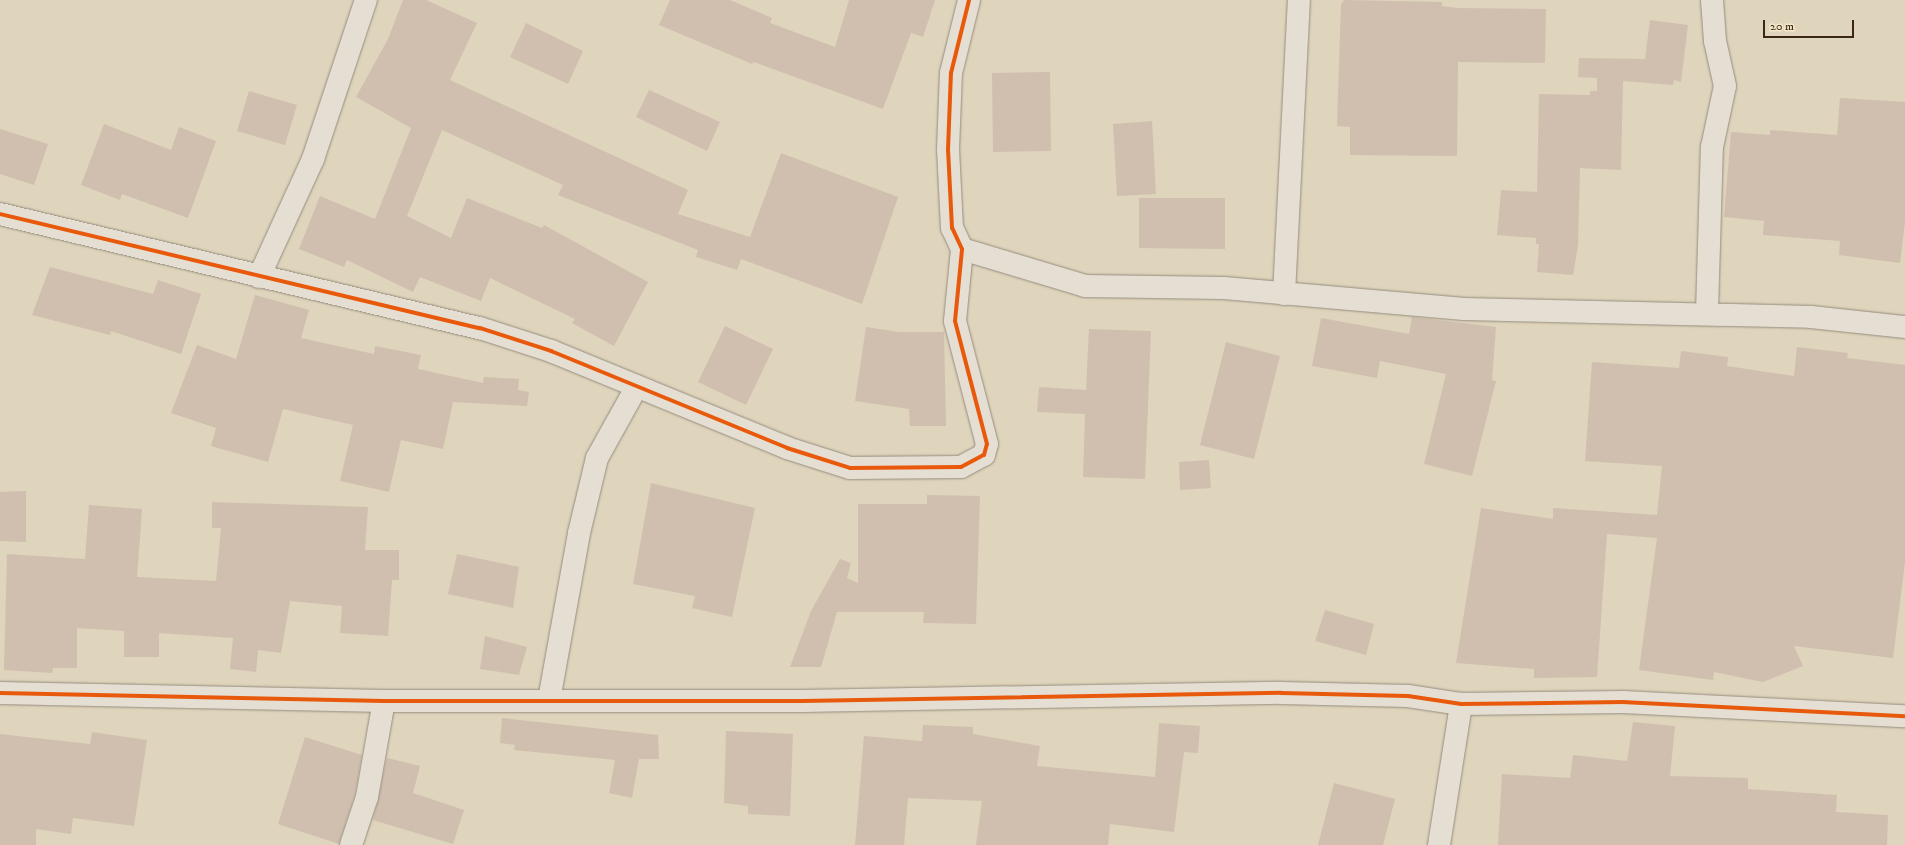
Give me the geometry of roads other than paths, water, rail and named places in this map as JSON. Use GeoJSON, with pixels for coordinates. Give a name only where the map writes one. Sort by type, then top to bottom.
{"type":"FeatureCollection","features":[{"type":"Feature","properties":{"kind":"street"},"geometry":{"type":"LineString","coordinates":[[259,277],[313,159],[366,0]]}},
{"type":"Feature","properties":{"kind":"street"},"geometry":{"type":"LineString","coordinates":[[0,214],[259,277],[480,328],[637,386],[731,427],[850,468],[961,467],[984,454],[986,444],[954,321],[962,249],[952,228],[948,150],[951,73],[969,0]]}},
{"type":"Feature","properties":{"kind":"street"},"geometry":{"type":"LineString","coordinates":[[1284,294],[1299,0]]}},
{"type":"Feature","properties":{"kind":"street"},"geometry":{"type":"LineString","coordinates":[[1707,312],[1712,147],[1725,86],[1715,41],[1712,0]]}},
{"type":"Feature","properties":{"kind":"street"},"geometry":{"type":"LineString","coordinates":[[962,249],[1085,286],[1224,288],[1464,309],[1651,314],[1707,312],[1811,317],[1905,327]]}},
{"type":"Feature","properties":{"kind":"street"},"geometry":{"type":"LineString","coordinates":[[549,700],[579,533],[597,458],[637,386]]}},
{"type":"Feature","properties":{"kind":"street"},"geometry":{"type":"LineString","coordinates":[[0,693],[384,701],[802,701],[1281,693],[1408,696],[1460,704],[1624,702],[1905,716]]}},
{"type":"Feature","properties":{"kind":"street"},"geometry":{"type":"LineString","coordinates":[[351,845],[367,798],[384,701]]}},
{"type":"Feature","properties":{"kind":"street"},"geometry":{"type":"LineString","coordinates":[[1439,845],[1460,704]]}}]}
